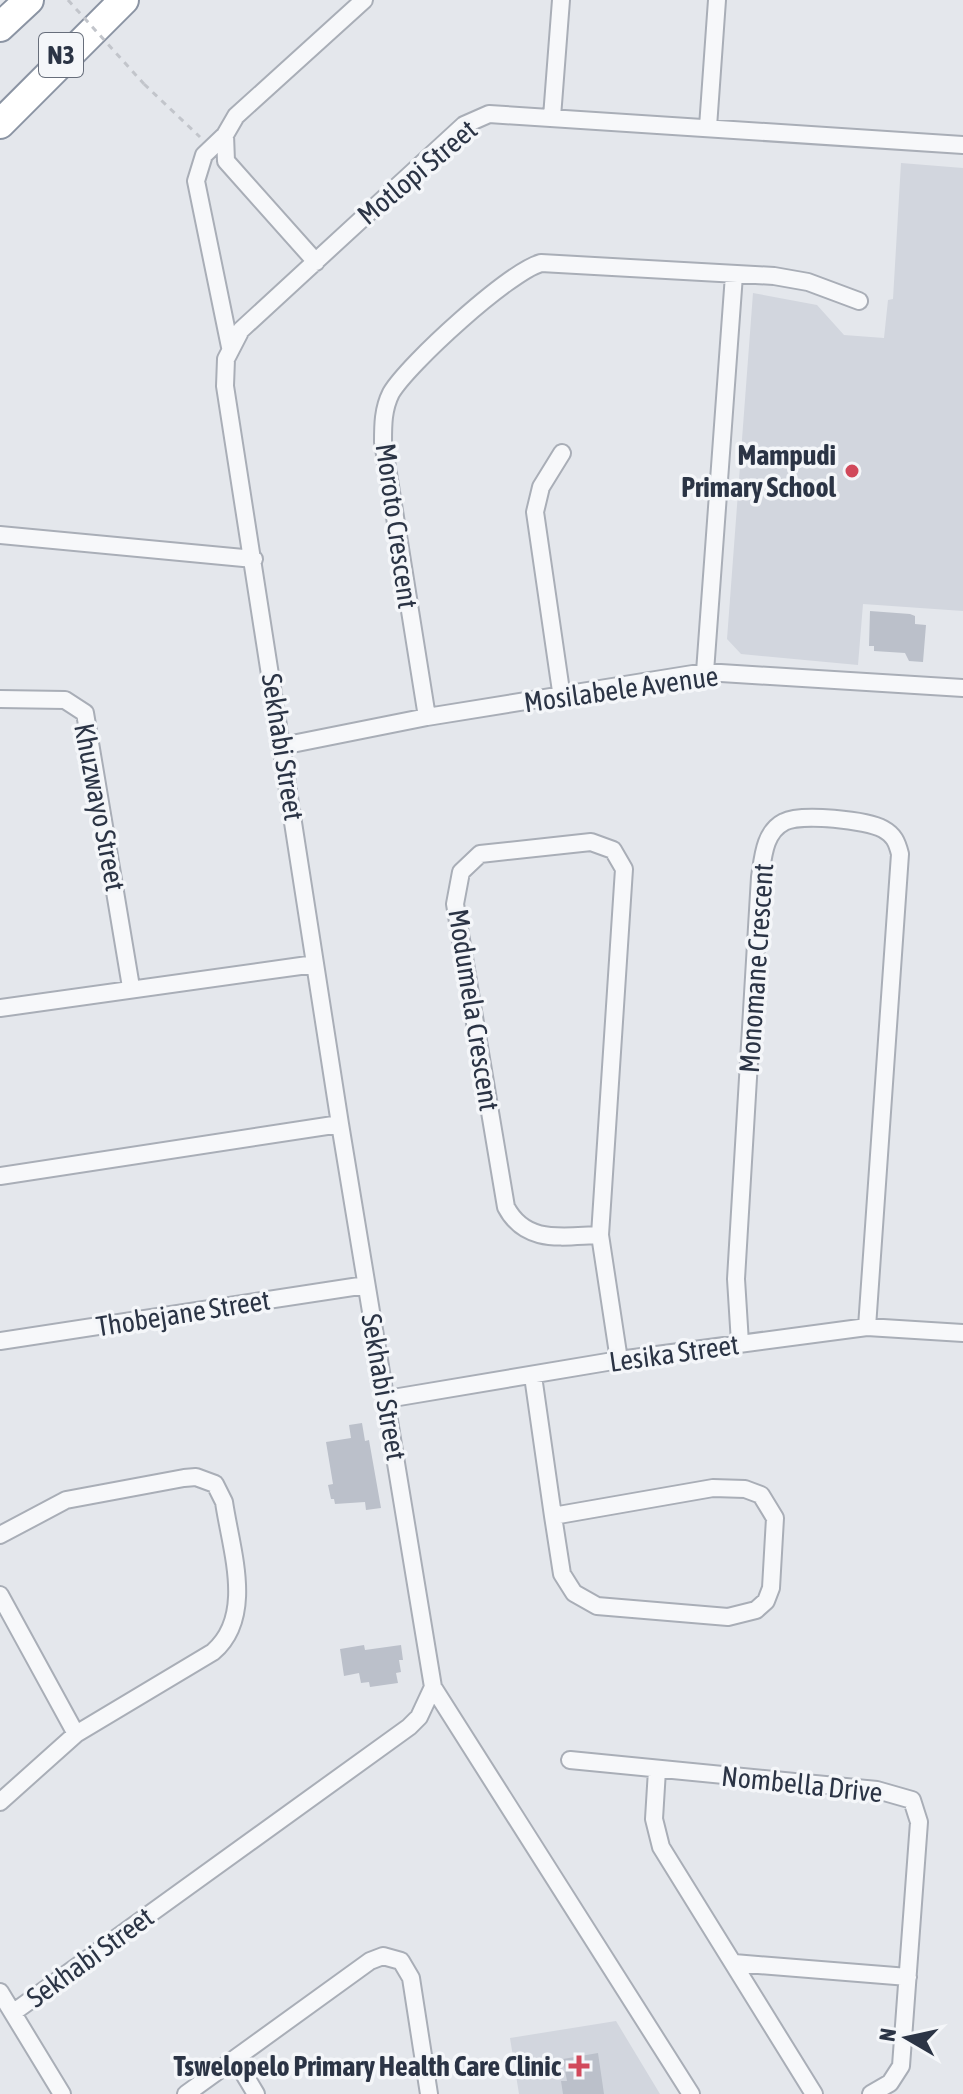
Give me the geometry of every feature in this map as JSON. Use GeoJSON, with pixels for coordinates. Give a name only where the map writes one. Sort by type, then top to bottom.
{"type":"FeatureCollection","features":[{"type":"Feature","properties":{"kind":"highway","name":"N3"},"geometry":{"type":"LineString","coordinates":[[0,27],[29,0]]}},
{"type":"Feature","properties":{"kind":"highway","name":"N3"},"geometry":{"type":"LineString","coordinates":[[0,110],[123,0]]}},
{"type":"Feature","properties":{"kind":"highway"},"geometry":{"type":"LineString","coordinates":[[0,124],[123,0]]}},
{"type":"Feature","properties":{"kind":"street"},"geometry":{"type":"LineString","coordinates":[[0,535],[254,559],[225,386],[230,347],[196,181],[200,163],[210,146],[225,135],[236,116],[364,0]]}},
{"type":"Feature","properties":{"kind":"street"},"geometry":{"type":"LineString","coordinates":[[552,117],[561,0]]}},
{"type":"Feature","properties":{"kind":"street"},"geometry":{"type":"LineString","coordinates":[[708,127],[717,0]]}},
{"type":"Feature","properties":{"kind":"street","name":"Motlopi Street"},"geometry":{"type":"LineString","coordinates":[[230,347],[241,330],[464,125],[489,114],[963,145]]}},
{"type":"Feature","properties":{"kind":"street"},"geometry":{"type":"LineString","coordinates":[[225,135],[226,161],[316,262]]}},
{"type":"Feature","properties":{"kind":"street","name":"Moroto Crescent"},"geometry":{"type":"LineString","coordinates":[[427,717],[383,442],[384,411],[401,378],[503,284],[527,267],[573,262],[792,279],[859,301]]}},
{"type":"Feature","properties":{"kind":"street"},"geometry":{"type":"LineString","coordinates":[[705,672],[734,275]]}},
{"type":"Feature","properties":{"kind":"street"},"geometry":{"type":"LineString","coordinates":[[562,453],[541,487],[535,512],[562,698]]}},
{"type":"Feature","properties":{"kind":"street","name":"Sekhabi Street"},"geometry":{"type":"LineString","coordinates":[[14,2012],[409,1727],[419,1717],[433,1687],[340,1124],[254,559]]}},
{"type":"Feature","properties":{"kind":"street","name":"Mosilabele Avenue"},"geometry":{"type":"LineString","coordinates":[[282,746],[427,717],[562,698],[705,672],[963,688]]}},
{"type":"Feature","properties":{"kind":"street","name":"Khuzwayo Street"},"geometry":{"type":"LineString","coordinates":[[0,699],[65,700],[85,713],[92,737],[131,987]]}},
{"type":"Feature","properties":{"kind":"street","name":"Monomane Crescent"},"geometry":{"type":"LineString","coordinates":[[740,1343],[736,1279],[760,877],[766,843],[774,830],[785,821],[800,818],[872,823],[891,834],[900,854],[867,1327]]}},
{"type":"Feature","properties":{"kind":"street","name":"Modumela Crescent"},"geometry":{"type":"LineString","coordinates":[[600,1235],[530,1234],[512,1219],[506,1207],[455,904],[461,872],[480,854],[591,842],[613,850],[624,869],[600,1235],[619,1360]]}},
{"type":"Feature","properties":{"kind":"street"},"geometry":{"type":"LineString","coordinates":[[0,1008],[131,987],[315,964]]}},
{"type":"Feature","properties":{"kind":"street"},"geometry":{"type":"LineString","coordinates":[[0,1176],[340,1124]]}},
{"type":"Feature","properties":{"kind":"street","name":"Thobejane Street"},"geometry":{"type":"LineString","coordinates":[[0,1341],[366,1285]]}},
{"type":"Feature","properties":{"kind":"street","name":"Lesika Street"},"geometry":{"type":"LineString","coordinates":[[387,1399],[619,1360],[867,1327],[963,1333]]}},
{"type":"Feature","properties":{"kind":"street"},"geometry":{"type":"LineString","coordinates":[[533,1376],[553,1516],[562,1574],[574,1593],[597,1606],[728,1617],[756,1610],[766,1601],[771,1588],[775,1518],[761,1495],[745,1489],[713,1488],[553,1516]]}},
{"type":"Feature","properties":{"kind":"street"},"geometry":{"type":"LineString","coordinates":[[0,1535],[80,1496],[196,1477],[208,1480],[220,1490],[238,1612],[229,1636],[213,1652],[76,1734],[0,1802]]}},
{"type":"Feature","properties":{"kind":"street"},"geometry":{"type":"LineString","coordinates":[[0,1595],[76,1734]]}},
{"type":"Feature","properties":{"kind":"street"},"geometry":{"type":"LineString","coordinates":[[433,1687],[691,2094]]}},
{"type":"Feature","properties":{"kind":"street","name":"Nombella Drive"},"geometry":{"type":"LineString","coordinates":[[570,1760],[877,1790],[912,1800],[919,1822],[901,2066],[890,2083],[871,2094]]}},
{"type":"Feature","properties":{"kind":"street"},"geometry":{"type":"LineString","coordinates":[[657,1770],[655,1833],[814,2094]]}},
{"type":"Feature","properties":{"kind":"street"},"geometry":{"type":"LineString","coordinates":[[186,2094],[370,1961],[394,1957],[408,1968],[411,1978],[429,2094]]}},
{"type":"Feature","properties":{"kind":"street"},"geometry":{"type":"LineString","coordinates":[[734,1963],[908,1977]]}},
{"type":"Feature","properties":{"kind":"street"},"geometry":{"type":"LineString","coordinates":[[0,1992],[62,2094]]}},
{"type":"Feature","properties":{"kind":"street"},"geometry":{"type":"LineString","coordinates":[[235,2059],[256,2094]]}},
{"type":"Feature","properties":{"kind":"path"},"geometry":{"type":"LineString","coordinates":[[68,0],[144,84],[210,146]]}},
{"type":"Feature","properties":{"kind":"shaded area","name":"Mampudi Primary School"},"geometry":{"type":"Polygon","coordinates":[[[901,163],[963,168],[963,611],[863,604],[858,665],[741,654],[727,639],[753,293],[817,305],[844,335],[884,338],[888,300],[893,299],[901,163]]]}},
{"type":"Feature","properties":{"kind":"shaded area","name":"Tswelopelo Primary Health Care Clinic"},"geometry":{"type":"Polygon","coordinates":[[[616,2021],[660,2094],[519,2094],[510,2038],[616,2021]]]}},
{"type":"Feature","properties":{"kind":"building"},"geometry":{"type":"Polygon","coordinates":[[[870,611],[910,614],[915,616],[915,624],[926,625],[923,662],[909,661],[905,653],[874,651],[874,646],[869,646],[870,611]]]}},
{"type":"Feature","properties":{"kind":"building"},"geometry":{"type":"Polygon","coordinates":[[[362,1423],[365,1441],[369,1440],[381,1508],[366,1510],[365,1502],[335,1504],[331,1499],[328,1485],[333,1484],[326,1442],[351,1438],[349,1425],[362,1423]]]}},
{"type":"Feature","properties":{"kind":"building"},"geometry":{"type":"Polygon","coordinates":[[[364,1645],[365,1650],[401,1645],[403,1660],[399,1660],[401,1672],[396,1673],[398,1683],[370,1687],[369,1682],[361,1683],[359,1673],[344,1676],[340,1649],[364,1645]]]}},
{"type":"Feature","properties":{"kind":"building","name":"Tswelopelo Primary Health Care Clinic"},"geometry":{"type":"Polygon","coordinates":[[[598,2053],[604,2094],[563,2094],[561,2081],[567,2081],[563,2059],[598,2053]]]}},
{"type":"Feature","properties":{"kind":"place","name":"Mampudi Primary School"},"geometry":{"type":"Point","coordinates":[852,471]}},
{"type":"Feature","properties":{"kind":"place","name":"Tswelopelo Primary Health Care Clinic"},"geometry":{"type":"Point","coordinates":[579,2066]}}]}
